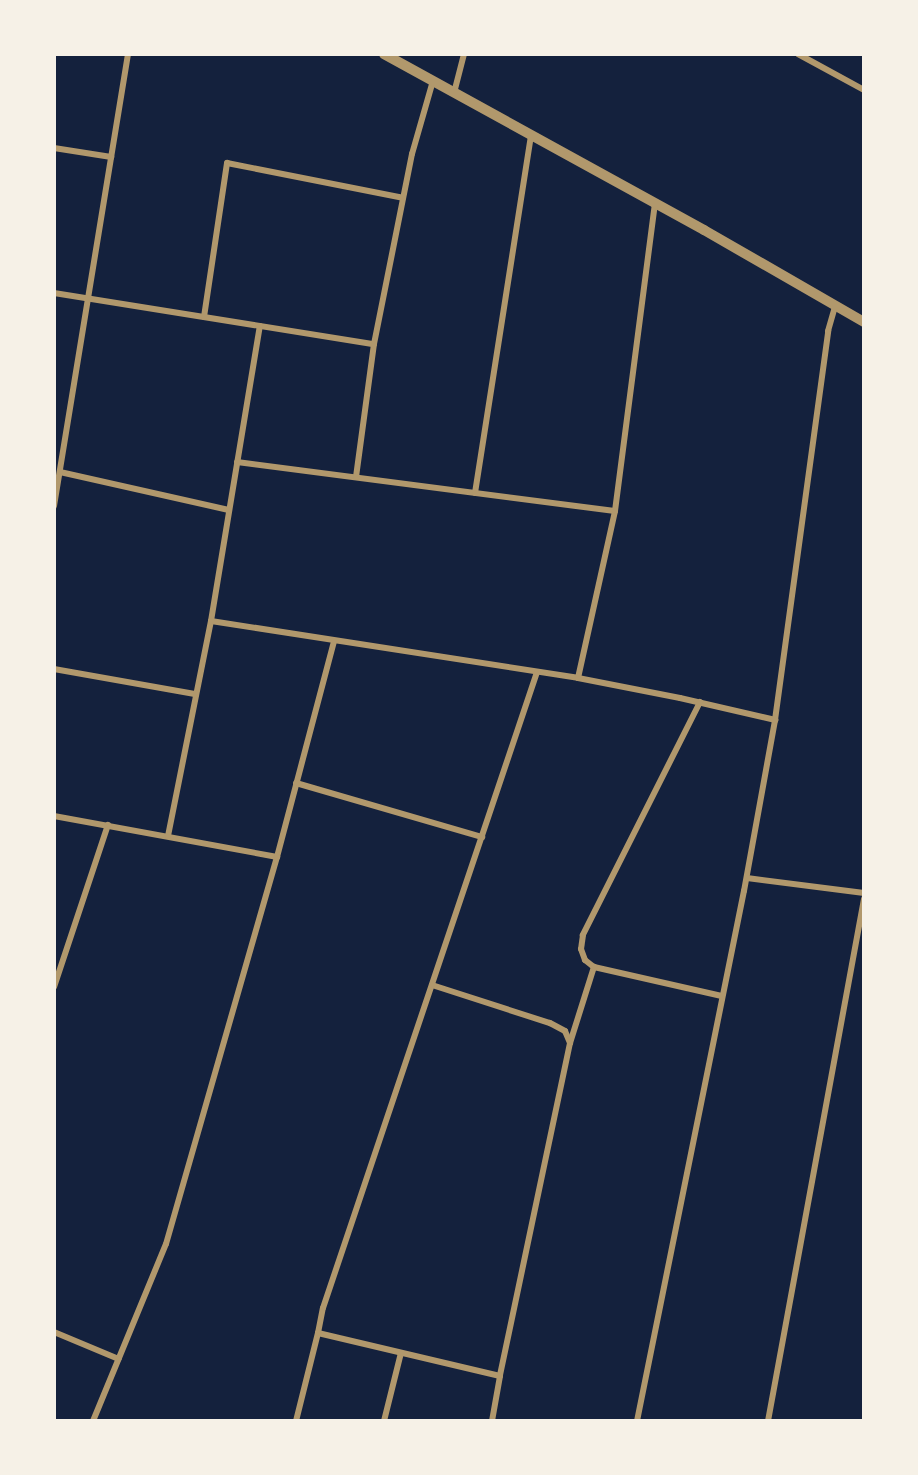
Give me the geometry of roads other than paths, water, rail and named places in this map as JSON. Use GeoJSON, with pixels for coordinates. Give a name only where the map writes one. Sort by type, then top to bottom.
{"type":"FeatureCollection","features":[{"type":"Feature","properties":{"kind":"street"},"geometry":{"type":"LineString","coordinates":[[54,506],[128,54]]}},
{"type":"Feature","properties":{"kind":"street"},"geometry":{"type":"LineString","coordinates":[[384,54],[655,203],[864,322]]}},
{"type":"Feature","properties":{"kind":"street"},"geometry":{"type":"LineString","coordinates":[[454,93],[464,54]]}},
{"type":"Feature","properties":{"kind":"street"},"geometry":{"type":"LineString","coordinates":[[798,54],[864,90]]}},
{"type":"Feature","properties":{"kind":"street"},"geometry":{"type":"LineString","coordinates":[[356,477],[374,344],[403,198],[433,81]]}},
{"type":"Feature","properties":{"kind":"street"},"geometry":{"type":"LineString","coordinates":[[475,493],[531,135]]}},
{"type":"Feature","properties":{"kind":"street"},"geometry":{"type":"LineString","coordinates":[[54,148],[111,157]]}},
{"type":"Feature","properties":{"kind":"street"},"geometry":{"type":"LineString","coordinates":[[204,317],[227,164],[403,198]]}},
{"type":"Feature","properties":{"kind":"street"},"geometry":{"type":"LineString","coordinates":[[578,678],[615,511],[655,203]]}},
{"type":"Feature","properties":{"kind":"street"},"geometry":{"type":"LineString","coordinates":[[54,293],[374,344]]}},
{"type":"Feature","properties":{"kind":"street"},"geometry":{"type":"LineString","coordinates":[[637,1421],[747,878],[775,720],[825,354],[835,306]]}},
{"type":"Feature","properties":{"kind":"street"},"geometry":{"type":"LineString","coordinates":[[168,836],[211,621],[260,326]]}},
{"type":"Feature","properties":{"kind":"street"},"geometry":{"type":"LineString","coordinates":[[237,462],[615,511]]}},
{"type":"Feature","properties":{"kind":"street"},"geometry":{"type":"LineString","coordinates":[[60,472],[229,510]]}},
{"type":"Feature","properties":{"kind":"street"},"geometry":{"type":"LineString","coordinates":[[211,621],[578,678],[700,702],[775,720]]}},
{"type":"Feature","properties":{"kind":"street"},"geometry":{"type":"LineString","coordinates":[[93,1421],[166,1244],[277,857],[334,641]]}},
{"type":"Feature","properties":{"kind":"street"},"geometry":{"type":"LineString","coordinates":[[54,669],[195,694]]}},
{"type":"Feature","properties":{"kind":"street"},"geometry":{"type":"LineString","coordinates":[[296,1421],[323,1308],[537,672]]}},
{"type":"Feature","properties":{"kind":"street"},"geometry":{"type":"LineString","coordinates":[[700,702],[584,935],[581,949],[585,960],[594,967],[722,996]]}},
{"type":"Feature","properties":{"kind":"street"},"geometry":{"type":"LineString","coordinates":[[296,783],[482,837]]}},
{"type":"Feature","properties":{"kind":"street"},"geometry":{"type":"LineString","coordinates":[[54,816],[277,857]]}},
{"type":"Feature","properties":{"kind":"street"},"geometry":{"type":"LineString","coordinates":[[54,987],[108,825]]}},
{"type":"Feature","properties":{"kind":"street"},"geometry":{"type":"LineString","coordinates":[[747,878],[864,893]]}},
{"type":"Feature","properties":{"kind":"street"},"geometry":{"type":"LineString","coordinates":[[768,1421],[864,899]]}},
{"type":"Feature","properties":{"kind":"street"},"geometry":{"type":"LineString","coordinates":[[492,1421],[570,1043],[594,967]]}},
{"type":"Feature","properties":{"kind":"street"},"geometry":{"type":"LineString","coordinates":[[432,985],[550,1023],[565,1031],[570,1043]]}},
{"type":"Feature","properties":{"kind":"street"},"geometry":{"type":"LineString","coordinates":[[54,1332],[118,1359]]}},
{"type":"Feature","properties":{"kind":"street"},"geometry":{"type":"LineString","coordinates":[[318,1333],[500,1376]]}},
{"type":"Feature","properties":{"kind":"street"},"geometry":{"type":"LineString","coordinates":[[384,1421],[401,1353]]}}]}
